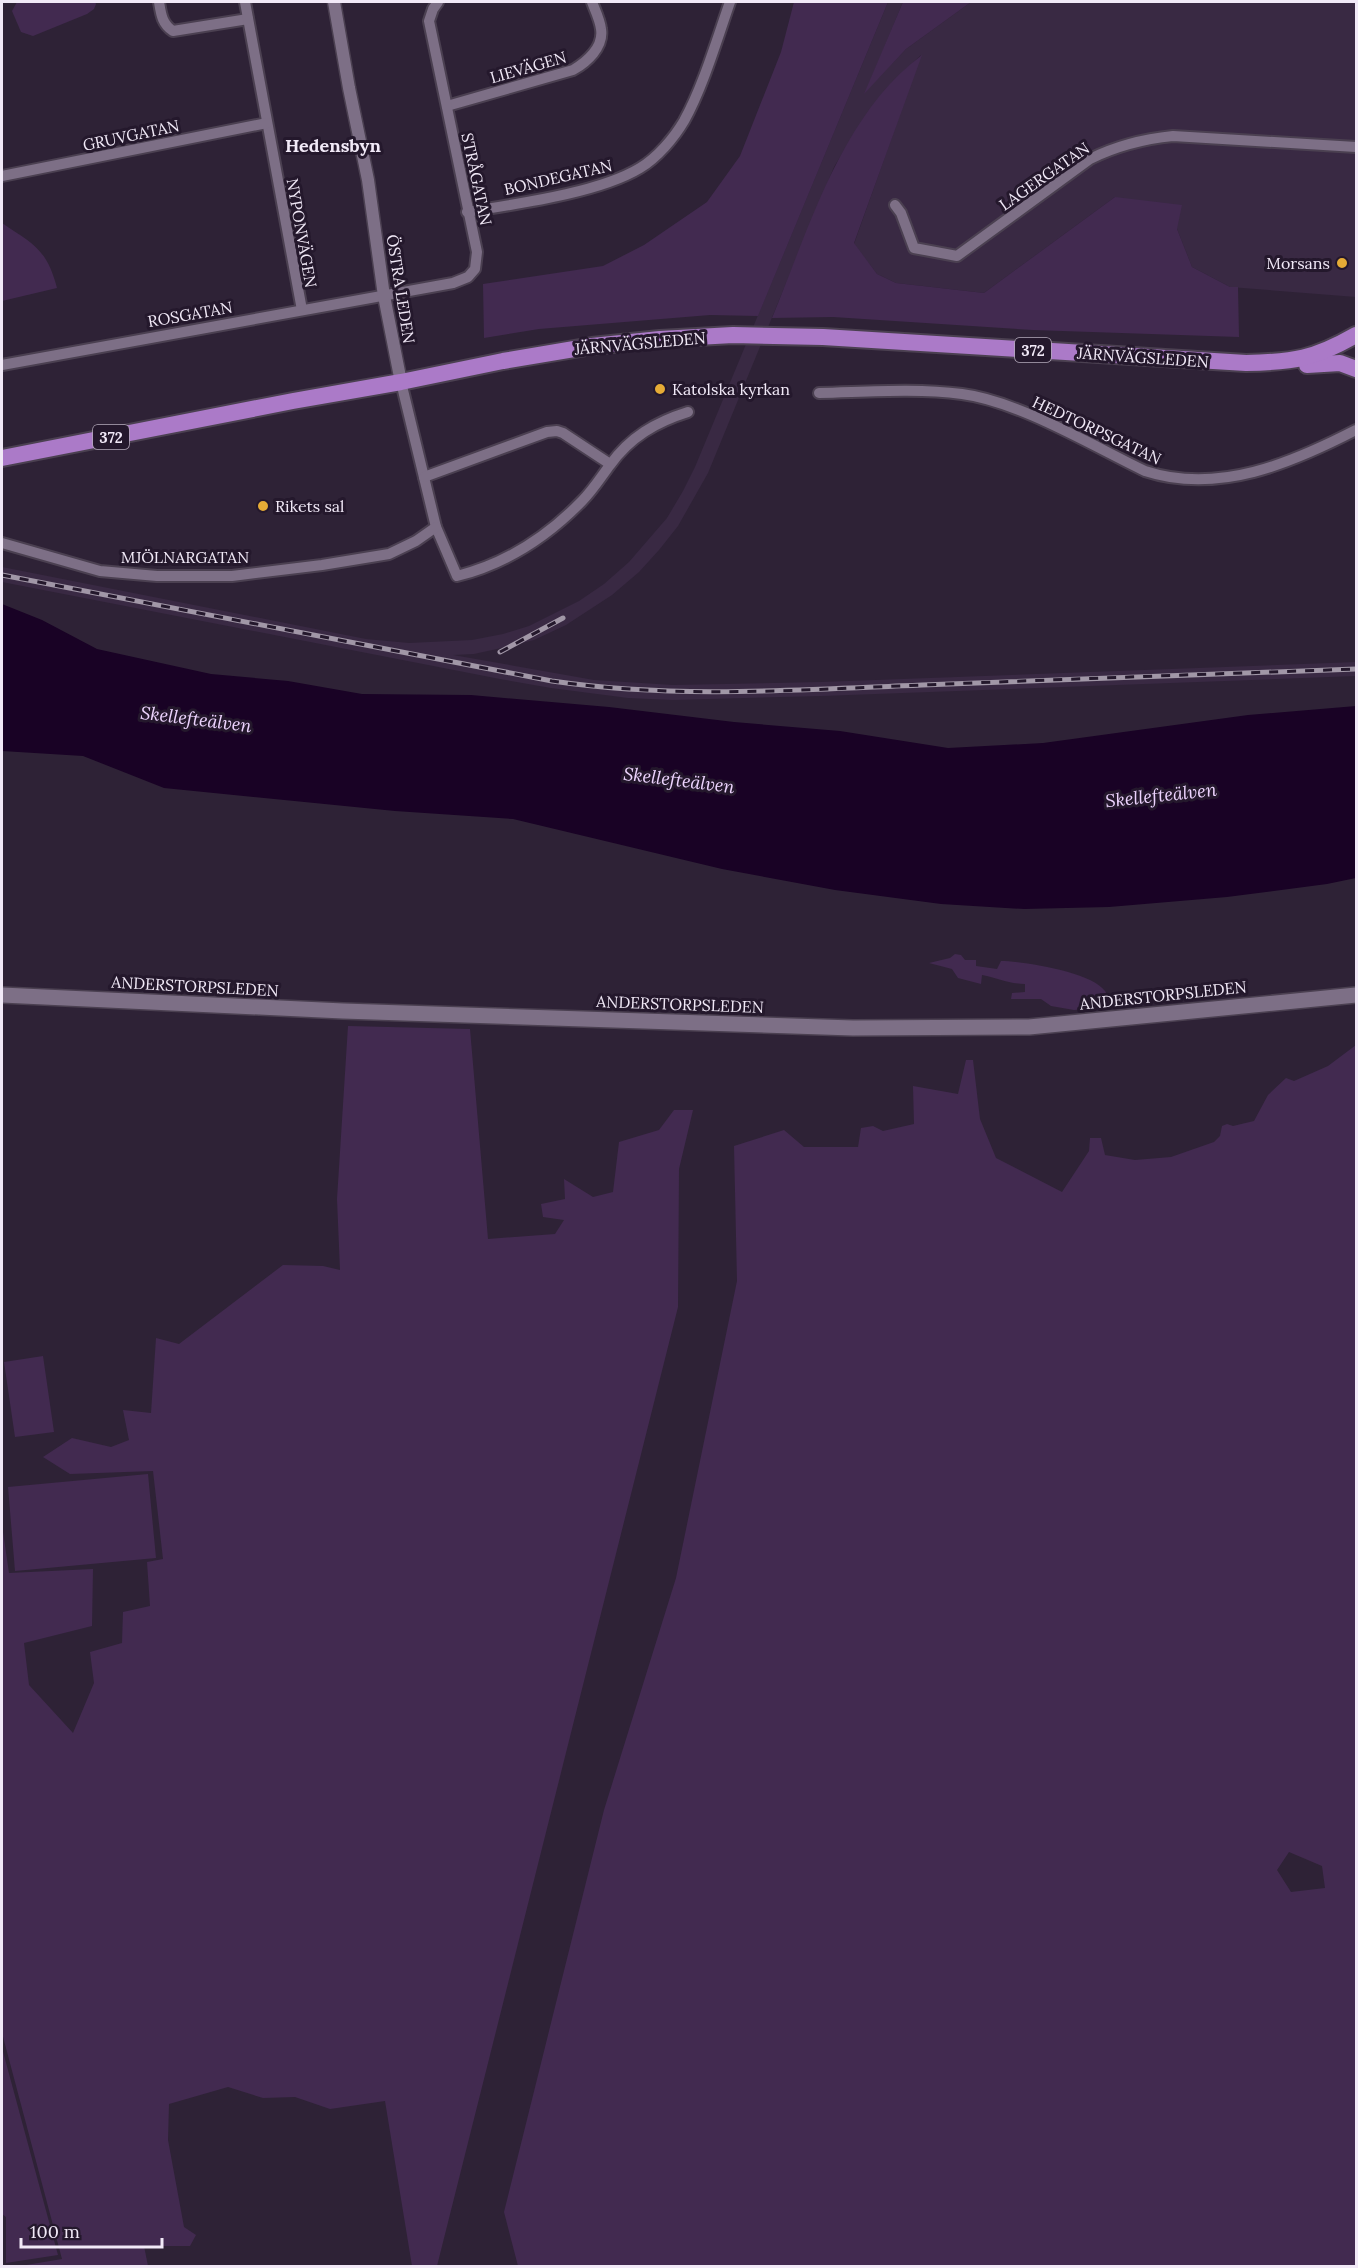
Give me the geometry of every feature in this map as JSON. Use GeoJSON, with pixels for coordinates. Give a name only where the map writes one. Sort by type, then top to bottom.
{"type":"FeatureCollection","features":[{"type":"Feature","properties":{"kind":"main road","name":"JÄRNVÄGSLEDEN"},"geometry":{"type":"LineString","coordinates":[[2,458],[503,361],[592,346],[733,335],[849,338],[1246,363],[1288,362],[1305,365],[1340,363],[1356,369]]}},
{"type":"Feature","properties":{"kind":"main road","name":"JÄRNVÄGSLEDEN"},"geometry":{"type":"LineString","coordinates":[[1288,362],[1322,353],[1356,335]]}},
{"type":"Feature","properties":{"kind":"main road","name":"ANDERSTORPSLEDEN"},"geometry":{"type":"LineString","coordinates":[[2,995],[352,1011],[864,1028],[1029,1027],[1356,995]]}},
{"type":"Feature","properties":{"kind":"street"},"geometry":{"type":"LineString","coordinates":[[159,2],[163,20],[173,31],[248,19]]}},
{"type":"Feature","properties":{"kind":"street","name":"NYPONVÄGEN"},"geometry":{"type":"LineString","coordinates":[[245,2],[302,310]]}},
{"type":"Feature","properties":{"kind":"street","name":"ÖSTRA LEDEN"},"geometry":{"type":"LineString","coordinates":[[334,2],[368,180],[384,296],[401,382],[436,527],[457,576],[496,564],[514,555],[583,500],[610,464]]}},
{"type":"Feature","properties":{"kind":"street","name":"STRÅGATAN"},"geometry":{"type":"LineString","coordinates":[[384,296],[453,283],[468,277],[475,269],[477,252],[429,21],[438,2]]}},
{"type":"Feature","properties":{"kind":"street","name":"LIEVÄGEN"},"geometry":{"type":"LineString","coordinates":[[447,106],[573,70],[586,63],[598,45],[602,31],[592,2]]}},
{"type":"Feature","properties":{"kind":"street","name":"BONDEGATAN"},"geometry":{"type":"LineString","coordinates":[[467,212],[610,182],[642,167],[670,139],[692,106],[730,2]]}},
{"type":"Feature","properties":{"kind":"street","name":"GRUVGATAN"},"geometry":{"type":"LineString","coordinates":[[2,176],[267,123]]}},
{"type":"Feature","properties":{"kind":"street","name":"LAGERGATAN"},"geometry":{"type":"LineString","coordinates":[[895,205],[901,213],[914,248],[957,256],[1089,159],[1144,139],[1173,136],[1356,147]]}},
{"type":"Feature","properties":{"kind":"street","name":"ROSGATAN"},"geometry":{"type":"LineString","coordinates":[[2,365],[384,296]]}},
{"type":"Feature","properties":{"kind":"street","name":"HEDTORPSGATAN"},"geometry":{"type":"LineString","coordinates":[[819,393],[927,392],[964,394],[986,399],[1019,411],[1144,471],[1178,478],[1226,477],[1269,469],[1356,430]]}},
{"type":"Feature","properties":{"kind":"street"},"geometry":{"type":"LineString","coordinates":[[424,477],[557,430],[610,464],[633,439],[650,427],[688,412]]}},
{"type":"Feature","properties":{"kind":"street","name":"MJÖLNARGATAN"},"geometry":{"type":"LineString","coordinates":[[2,543],[100,571],[157,576],[232,576],[389,554],[416,541],[436,527]]}},
{"type":"Feature","properties":{"kind":"shaded area"},"geometry":{"type":"Polygon","coordinates":[[[17,2],[95,2],[96,4],[94,9],[87,14],[33,36],[21,32],[12,11],[17,2]]]}},
{"type":"Feature","properties":{"kind":"shaded area"},"geometry":{"type":"Polygon","coordinates":[[[794,2],[888,2],[758,316],[710,315],[539,329],[484,338],[483,284],[603,266],[644,245],[707,202],[740,156],[781,52],[794,2]]]}},
{"type":"Feature","properties":{"kind":"shaded area"},"geometry":{"type":"Polygon","coordinates":[[[888,2],[903,2],[866,91],[906,49],[971,2],[1356,2],[1356,297],[1230,287],[1192,267],[1177,229],[1115,197],[984,293],[896,283],[877,274],[854,244],[921,55],[896,79],[863,119],[834,167],[708,473],[678,526],[639,572],[612,595],[566,625],[534,640],[474,654],[453,655],[594,680],[673,685],[821,682],[1356,662],[1356,676],[822,696],[673,700],[628,698],[500,679],[2,582],[2,567],[366,639],[409,643],[472,640],[503,634],[529,626],[579,601],[604,584],[629,562],[667,518],[683,491],[888,2]]]}},
{"type":"Feature","properties":{"kind":"shaded area"},"geometry":{"type":"Polygon","coordinates":[[[903,2],[971,2],[906,49],[864,94],[903,2]]]}},
{"type":"Feature","properties":{"kind":"shaded area"},"geometry":{"type":"Polygon","coordinates":[[[922,55],[854,243],[877,274],[896,283],[984,293],[1115,197],[1182,205],[1177,229],[1192,267],[1230,287],[1238,287],[1239,337],[1033,330],[833,317],[772,318],[814,211],[849,141],[870,109],[894,80],[922,55]]]}},
{"type":"Feature","properties":{"kind":"shaded area"},"geometry":{"type":"Polygon","coordinates":[[[2,223],[30,243],[43,256],[49,264],[57,288],[2,301],[2,223]]]}},
{"type":"Feature","properties":{"kind":"shaded area"},"geometry":{"type":"Polygon","coordinates":[[[955,954],[961,955],[965,960],[976,960],[976,966],[997,969],[1001,961],[1040,965],[1072,973],[1098,984],[1105,991],[1110,1004],[1105,1008],[1095,1007],[1097,1000],[1089,1001],[1085,1009],[1074,1010],[1051,1006],[1041,999],[1011,999],[1012,993],[1025,992],[1025,984],[982,975],[981,984],[958,978],[952,969],[929,963],[950,958],[955,954]]]}},
{"type":"Feature","properties":{"kind":"shaded area"},"geometry":{"type":"Polygon","coordinates":[[[348,1026],[470,1029],[488,1239],[555,1234],[564,1220],[543,1217],[541,1204],[565,1199],[564,1179],[593,1197],[613,1192],[619,1142],[659,1130],[674,1110],[693,1110],[679,1169],[678,1307],[437,2266],[412,2266],[385,2101],[330,2109],[295,2097],[263,2098],[228,2087],[169,2104],[168,2140],[184,2227],[196,2235],[190,2246],[144,2246],[148,2266],[20,2266],[62,2259],[2,2033],[2,1525],[9,1573],[93,1569],[92,1626],[24,1643],[29,1685],[73,1733],[94,1683],[90,1652],[122,1643],[123,1612],[150,1606],[147,1562],[163,1559],[153,1471],[70,1474],[43,1457],[72,1438],[111,1447],[129,1440],[123,1410],[151,1413],[156,1338],[179,1344],[283,1265],[323,1266],[340,1270],[337,1199],[348,1026]]]}},
{"type":"Feature","properties":{"kind":"shaded area"},"geometry":{"type":"Polygon","coordinates":[[[1356,1045],[1356,2266],[518,2266],[504,2212],[604,1810],[676,1578],[737,1281],[734,1146],[784,1130],[804,1147],[858,1147],[861,1128],[873,1126],[883,1131],[914,1124],[913,1086],[958,1094],[966,1060],[973,1060],[980,1119],[996,1158],[1062,1192],[1089,1151],[1090,1138],[1101,1138],[1105,1155],[1135,1160],[1171,1157],[1214,1142],[1220,1136],[1222,1126],[1254,1121],[1268,1095],[1286,1078],[1294,1081],[1328,1066],[1356,1045]],[[1289,1852],[1277,1870],[1291,1892],[1325,1888],[1322,1866],[1289,1852]]]}},
{"type":"Feature","properties":{"kind":"shaded area"},"geometry":{"type":"Polygon","coordinates":[[[43,1356],[54,1432],[15,1437],[4,1362],[43,1356]]]}},
{"type":"Feature","properties":{"kind":"shaded area"},"geometry":{"type":"Polygon","coordinates":[[[148,1474],[156,1558],[15,1571],[8,1487],[148,1474]]]}},
{"type":"Feature","properties":{"kind":"shaded area"},"geometry":{"type":"Polygon","coordinates":[[[2,2048],[58,2255],[6,2263],[6,2217],[2,2214],[2,2048]]]}},
{"type":"Feature","properties":{"kind":"water","name":"Skellefteälven"},"geometry":{"type":"Polygon","coordinates":[[[2,604],[42,620],[97,649],[211,674],[288,681],[362,694],[471,695],[609,707],[734,722],[840,731],[948,748],[1043,743],[1248,715],[1356,706],[1356,878],[1227,897],[1109,907],[1024,909],[941,904],[835,890],[722,869],[513,819],[395,811],[164,788],[83,756],[2,751],[2,604]]]}},
{"type":"Feature","properties":{"kind":"railway"},"geometry":{"type":"LineString","coordinates":[[2,575],[552,681],[598,687],[690,691],[783,691],[1356,669]]}},
{"type":"Feature","properties":{"kind":"railway"},"geometry":{"type":"LineString","coordinates":[[500,652],[563,618]]}},
{"type":"Feature","properties":{"kind":"place","name":"Morsans"},"geometry":{"type":"Point","coordinates":[1342,263]}},
{"type":"Feature","properties":{"kind":"place","name":"Katolska kyrkan"},"geometry":{"type":"Point","coordinates":[660,389]}},
{"type":"Feature","properties":{"kind":"place","name":"Rikets sal"},"geometry":{"type":"Point","coordinates":[263,506]}},
{"type":"Feature","properties":{"kind":"district","name":"Hedensbyn"},"geometry":{"type":"Point","coordinates":[333,145]}}]}
